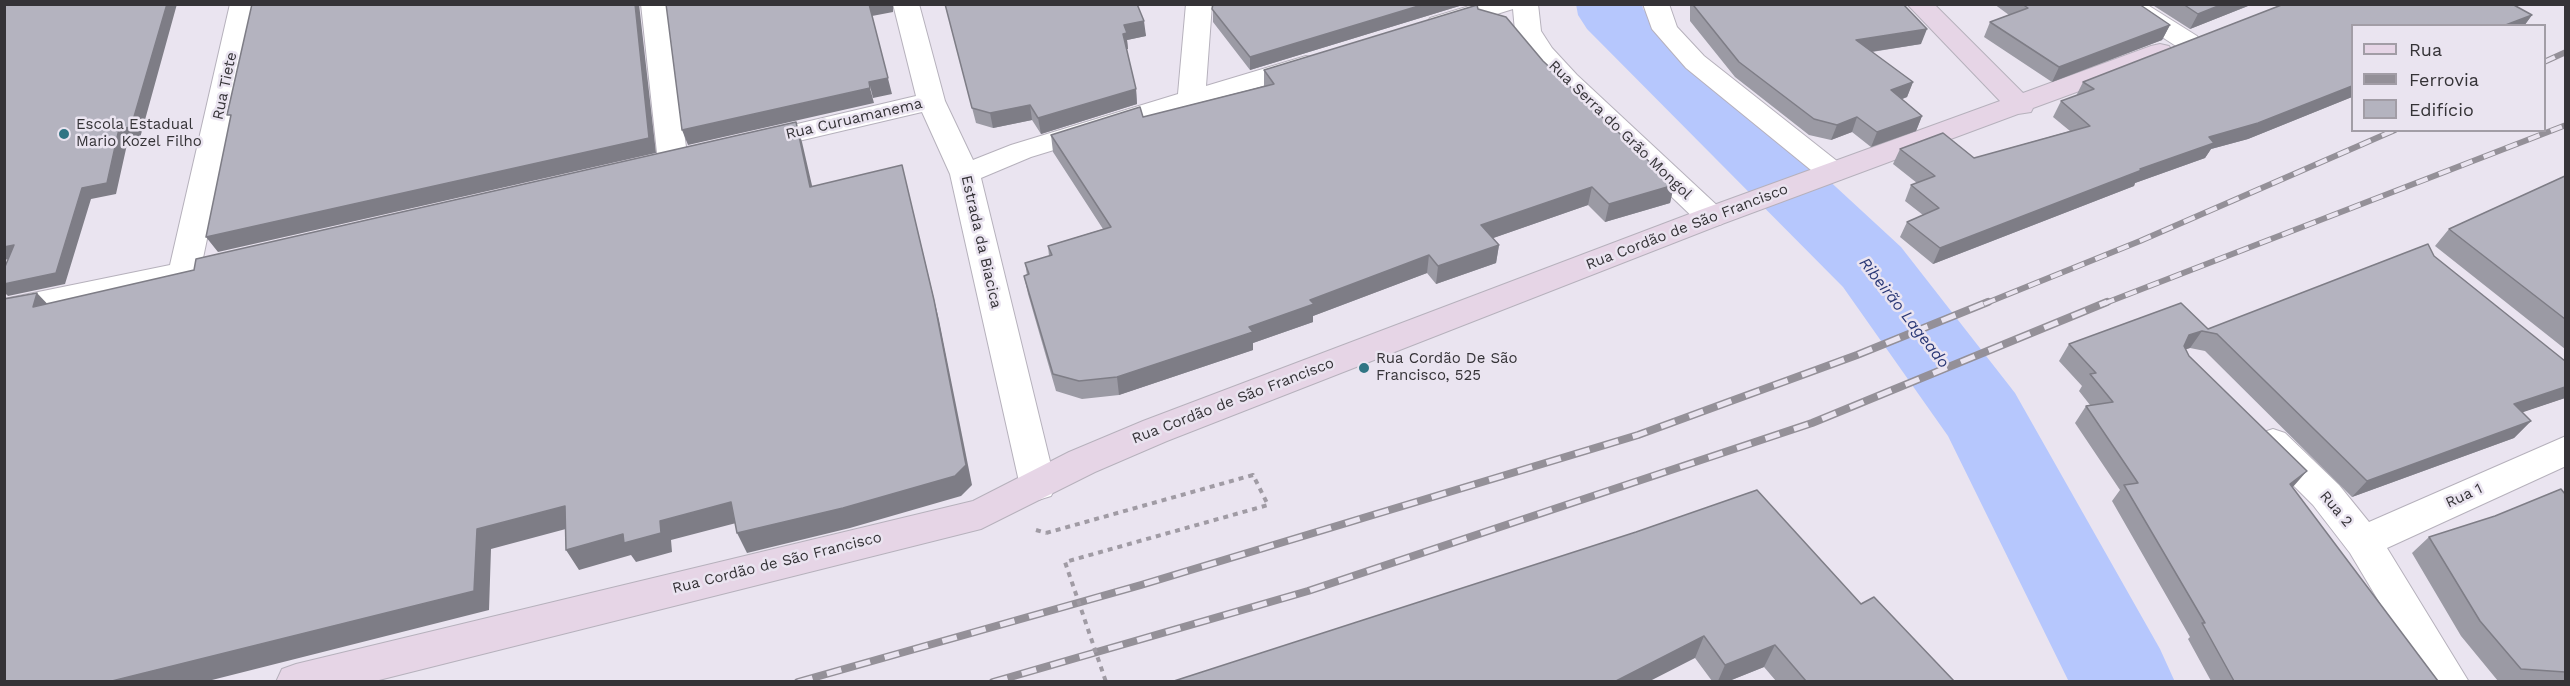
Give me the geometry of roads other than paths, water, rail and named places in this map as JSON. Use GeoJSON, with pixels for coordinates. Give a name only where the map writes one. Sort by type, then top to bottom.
{"type":"FeatureCollection","features":[{"type":"Feature","properties":{"kind":"street","name":"Rua Tiete"},"geometry":{"type":"LineString","coordinates":[[184,273],[243,4]]}},
{"type":"Feature","properties":{"kind":"street"},"geometry":{"type":"LineString","coordinates":[[654,4],[673,162]]}},
{"type":"Feature","properties":{"kind":"street","name":"Estrada da Biacica"},"geometry":{"type":"LineString","coordinates":[[906,4],[931,101],[965,174],[1038,486]]}},
{"type":"Feature","properties":{"kind":"street"},"geometry":{"type":"LineString","coordinates":[[1191,99],[1199,4]]}},
{"type":"Feature","properties":{"kind":"street"},"geometry":{"type":"LineString","coordinates":[[1415,31],[1504,4]]}},
{"type":"Feature","properties":{"kind":"street","name":"Rua Serra do Grão Mongol"},"geometry":{"type":"LineString","coordinates":[[1526,4],[1528,31],[1542,53],[1567,81],[1725,212]]}},
{"type":"Feature","properties":{"kind":"street"},"geometry":{"type":"LineString","coordinates":[[1656,4],[1665,29],[1695,62],[1819,177]]}},
{"type":"Feature","properties":{"kind":"street"},"geometry":{"type":"LineString","coordinates":[[1919,4],[2021,106]]}},
{"type":"Feature","properties":{"kind":"street","name":"Rua Cordão de São Francisco"},"geometry":{"type":"LineString","coordinates":[[296,681],[981,513],[1082,462],[1136,439],[1725,212],[2021,106],[2199,38],[2128,4]]}},
{"type":"Feature","properties":{"kind":"street"},"geometry":{"type":"LineString","coordinates":[[965,174],[1021,151],[1326,58]]}},
{"type":"Feature","properties":{"kind":"street","name":"Rua Curuamanema"},"geometry":{"type":"LineString","coordinates":[[729,149],[931,101]]}},
{"type":"Feature","properties":{"kind":"street"},"geometry":{"type":"LineString","coordinates":[[4,310],[231,262]]}},
{"type":"Feature","properties":{"kind":"street","name":"Rua 2"},"geometry":{"type":"LineString","coordinates":[[2250,420],[2326,495],[2363,542],[2450,681]]}},
{"type":"Feature","properties":{"kind":"street","name":"Rua 1"},"geometry":{"type":"LineString","coordinates":[[2363,542],[2565,450]]}},
{"type":"Feature","properties":{"kind":"waterway","name":"Ribeirão Lageado"},"geometry":{"type":"LineString","coordinates":[[1609,4],[1611,15],[1872,267],[1983,417],[2123,682]]}},
{"type":"Feature","properties":{"kind":"railway"},"geometry":{"type":"LineString","coordinates":[[2546,61],[2566,52]]}},
{"type":"Feature","properties":{"kind":"railway"},"geometry":{"type":"LineString","coordinates":[[2103,304],[2566,125]]}},
{"type":"Feature","properties":{"kind":"railway"},"geometry":{"type":"LineString","coordinates":[[1984,304],[2140,241],[2390,132]]}},
{"type":"Feature","properties":{"kind":"railway"},"geometry":{"type":"LineString","coordinates":[[798,682],[1141,585],[1638,435],[1857,355],[1988,302]]}},
{"type":"Feature","properties":{"kind":"railway"},"geometry":{"type":"LineString","coordinates":[[993,682],[1308,591],[1812,423],[2107,302]]}},
{"type":"Feature","properties":{"kind":"place","name":"Escola Estadual Mario Kozel Filho"},"geometry":{"type":"Point","coordinates":[64,134]}},
{"type":"Feature","properties":{"kind":"place","name":"Rua Cordão De São Francisco, 525"},"geometry":{"type":"Point","coordinates":[1364,368]}}]}
